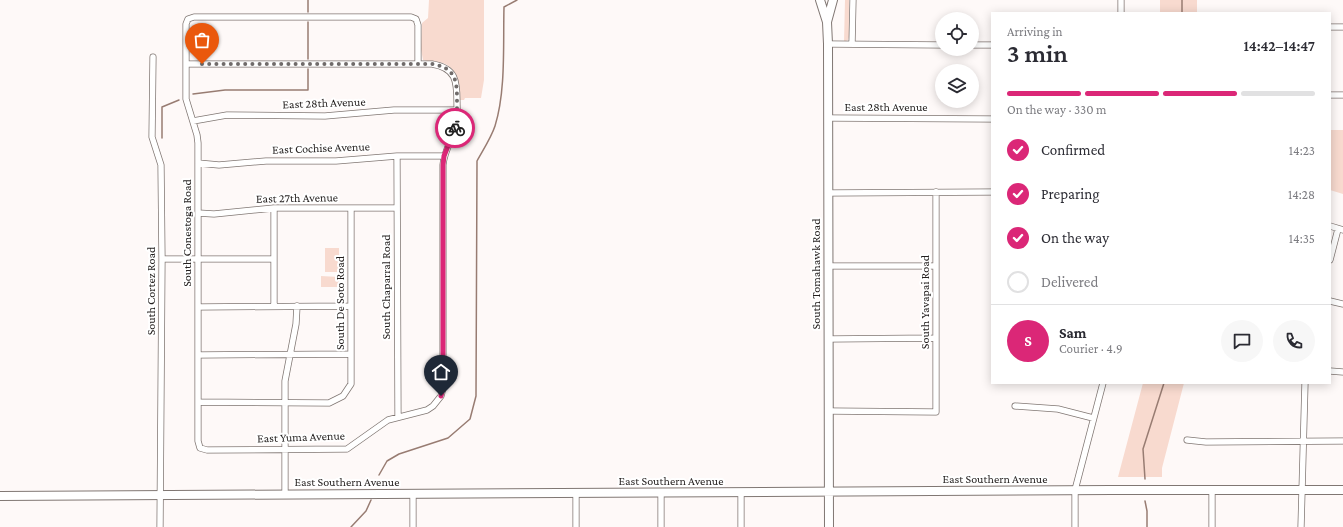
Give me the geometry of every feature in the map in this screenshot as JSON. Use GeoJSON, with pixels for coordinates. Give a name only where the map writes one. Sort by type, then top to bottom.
{"type":"FeatureCollection","features":[{"type":"Feature","properties":{"kind":"main road","name":"South Tomahawk Road"},"geometry":{"type":"LineString","coordinates":[[820,0],[827,22],[828,44],[829,527]]}},
{"type":"Feature","properties":{"kind":"main road","name":"South Tomahawk Road"},"geometry":{"type":"LineString","coordinates":[[827,22],[833,0]]}},
{"type":"Feature","properties":{"kind":"main road","name":"East Southern Avenue"},"geometry":{"type":"LineString","coordinates":[[0,496],[1343,490]]}},
{"type":"Feature","properties":{"kind":"street"},"geometry":{"type":"LineString","coordinates":[[852,44],[853,0]]}},
{"type":"Feature","properties":{"kind":"street"},"geometry":{"type":"LineString","coordinates":[[1121,0],[1121,12]]}},
{"type":"Feature","properties":{"kind":"street","name":"South Conestoga Road"},"geometry":{"type":"LineString","coordinates":[[200,448],[198,441],[198,163],[197,135],[186,99],[186,24],[188,19],[194,17],[411,17],[416,19],[418,26],[418,64]]}},
{"type":"Feature","properties":{"kind":"street"},"geometry":{"type":"LineString","coordinates":[[1331,27],[1343,27]]}},
{"type":"Feature","properties":{"kind":"street"},"geometry":{"type":"LineString","coordinates":[[828,44],[935,45]]}},
{"type":"Feature","properties":{"kind":"street"},"geometry":{"type":"LineString","coordinates":[[979,45],[991,45]]}},
{"type":"Feature","properties":{"kind":"street","name":"South Cortez Road"},"geometry":{"type":"LineString","coordinates":[[153,57],[152,137],[162,165],[160,527]]}},
{"type":"Feature","properties":{"kind":"street"},"geometry":{"type":"LineString","coordinates":[[186,64],[432,64],[443,66],[450,71],[455,78],[457,87],[457,120],[444,156]]}},
{"type":"Feature","properties":{"kind":"street"},"geometry":{"type":"LineString","coordinates":[[1331,95],[1343,95]]}},
{"type":"Feature","properties":{"kind":"street","name":"East 28th Avenue"},"geometry":{"type":"LineString","coordinates":[[193,121],[228,115],[325,116],[394,110],[457,110]]}},
{"type":"Feature","properties":{"kind":"street","name":"East 28th Avenue"},"geometry":{"type":"LineString","coordinates":[[828,118],[991,119]]}},
{"type":"Feature","properties":{"kind":"street","name":"East Cochise Avenue"},"geometry":{"type":"LineString","coordinates":[[198,163],[218,165],[266,161],[336,161],[397,156],[444,156]]}},
{"type":"Feature","properties":{"kind":"street","name":"South Chaparral Road"},"geometry":{"type":"LineString","coordinates":[[397,156],[398,417]]}},
{"type":"Feature","properties":{"kind":"street","name":"East Yuma Avenue"},"geometry":{"type":"LineString","coordinates":[[200,448],[207,450],[347,449],[388,420],[427,410],[438,402],[443,388],[444,156]]}},
{"type":"Feature","properties":{"kind":"street","name":"South Yavapai Road"},"geometry":{"type":"LineString","coordinates":[[828,411],[936,412],[936,192]]}},
{"type":"Feature","properties":{"kind":"street"},"geometry":{"type":"LineString","coordinates":[[828,193],[991,192]]}},
{"type":"Feature","properties":{"kind":"street"},"geometry":{"type":"LineString","coordinates":[[274,208],[274,306]]}},
{"type":"Feature","properties":{"kind":"street","name":"East 27th Avenue"},"geometry":{"type":"LineString","coordinates":[[198,213],[214,214],[274,208],[397,208]]}},
{"type":"Feature","properties":{"kind":"street","name":"South De Soto Road"},"geometry":{"type":"LineString","coordinates":[[285,403],[329,403],[342,396],[351,384],[351,208]]}},
{"type":"Feature","properties":{"kind":"street"},"geometry":{"type":"LineString","coordinates":[[1331,226],[1341,229],[1331,257]]}},
{"type":"Feature","properties":{"kind":"street"},"geometry":{"type":"LineString","coordinates":[[162,259],[274,259]]}},
{"type":"Feature","properties":{"kind":"street"},"geometry":{"type":"LineString","coordinates":[[828,266],[936,266]]}},
{"type":"Feature","properties":{"kind":"street"},"geometry":{"type":"LineString","coordinates":[[1331,301],[1343,304]]}},
{"type":"Feature","properties":{"kind":"street"},"geometry":{"type":"LineString","coordinates":[[285,494],[285,381],[296,324],[297,306]]}},
{"type":"Feature","properties":{"kind":"street"},"geometry":{"type":"LineString","coordinates":[[198,307],[351,306]]}},
{"type":"Feature","properties":{"kind":"street"},"geometry":{"type":"LineString","coordinates":[[828,339],[936,338]]}},
{"type":"Feature","properties":{"kind":"street"},"geometry":{"type":"LineString","coordinates":[[198,355],[351,354]]}},
{"type":"Feature","properties":{"kind":"street"},"geometry":{"type":"LineString","coordinates":[[1331,371],[1343,372]]}},
{"type":"Feature","properties":{"kind":"street"},"geometry":{"type":"LineString","coordinates":[[1075,527],[1075,490],[1103,384]]}},
{"type":"Feature","properties":{"kind":"street"},"geometry":{"type":"LineString","coordinates":[[1301,527],[1303,490],[1302,442],[1305,384]]}},
{"type":"Feature","properties":{"kind":"street"},"geometry":{"type":"LineString","coordinates":[[198,402],[285,403]]}},
{"type":"Feature","properties":{"kind":"street"},"geometry":{"type":"LineString","coordinates":[[1015,406],[1058,409],[1093,418]]}},
{"type":"Feature","properties":{"kind":"street"},"geometry":{"type":"LineString","coordinates":[[1187,440],[1206,442],[1343,442]]}},
{"type":"Feature","properties":{"kind":"street"},"geometry":{"type":"LineString","coordinates":[[1212,490],[1212,527]]}},
{"type":"Feature","properties":{"kind":"street"},"geometry":{"type":"LineString","coordinates":[[741,492],[741,527]]}},
{"type":"Feature","properties":{"kind":"street"},"geometry":{"type":"LineString","coordinates":[[576,493],[576,527]]}},
{"type":"Feature","properties":{"kind":"street"},"geometry":{"type":"LineString","coordinates":[[661,493],[661,527]]}},
{"type":"Feature","properties":{"kind":"street"},"geometry":{"type":"LineString","coordinates":[[413,494],[413,527]]}},
{"type":"Feature","properties":{"kind":"shaded area"},"geometry":{"type":"Polygon","coordinates":[[[429,0],[484,0],[484,80],[481,98],[465,98],[464,100],[460,100],[459,82],[457,76],[450,67],[439,62],[423,60],[421,49],[422,23],[428,18],[429,0]]]}},
{"type":"Feature","properties":{"kind":"shaded area"},"geometry":{"type":"Polygon","coordinates":[[[845,0],[849,0],[849,37],[848,40],[844,42],[845,0]]]}},
{"type":"Feature","properties":{"kind":"shaded area"},"geometry":{"type":"Polygon","coordinates":[[[1160,0],[1197,0],[1197,12],[1160,12],[1160,0]]]}},
{"type":"Feature","properties":{"kind":"shaded area"},"geometry":{"type":"Polygon","coordinates":[[[1331,130],[1343,130],[1343,194],[1331,190],[1331,130]]]}},
{"type":"Feature","properties":{"kind":"shaded area"},"geometry":{"type":"Polygon","coordinates":[[[325,248],[339,248],[339,272],[325,272],[325,248]]]}},
{"type":"Feature","properties":{"kind":"shaded area"},"geometry":{"type":"Polygon","coordinates":[[[321,276],[339,277],[339,287],[321,287],[321,276]]]}},
{"type":"Feature","properties":{"kind":"shaded area"},"geometry":{"type":"Polygon","coordinates":[[[1143,384],[1184,384],[1162,468],[1162,477],[1118,477],[1143,384]]]}},
{"type":"Feature","properties":{"kind":"waterway"},"geometry":{"type":"LineString","coordinates":[[308,0],[308,12]]}},
{"type":"Feature","properties":{"kind":"waterway"},"geometry":{"type":"LineString","coordinates":[[379,475],[387,461],[399,454],[448,438],[470,419],[476,396],[477,161],[491,135],[499,112],[503,67],[504,7],[517,0]]}},
{"type":"Feature","properties":{"kind":"waterway"},"geometry":{"type":"LineString","coordinates":[[1182,0],[1182,12]]}},
{"type":"Feature","properties":{"kind":"waterway"},"geometry":{"type":"LineString","coordinates":[[308,22],[308,59]]}},
{"type":"Feature","properties":{"kind":"waterway"},"geometry":{"type":"LineString","coordinates":[[193,94],[225,90],[308,90],[308,69]]}},
{"type":"Feature","properties":{"kind":"waterway"},"geometry":{"type":"LineString","coordinates":[[162,138],[162,107],[179,100]]}},
{"type":"Feature","properties":{"kind":"waterway"},"geometry":{"type":"LineString","coordinates":[[1145,479],[1143,449],[1164,384]]}},
{"type":"Feature","properties":{"kind":"waterway"},"geometry":{"type":"LineString","coordinates":[[351,527],[366,511],[371,500]]}},
{"type":"Feature","properties":{"kind":"waterway"},"geometry":{"type":"LineString","coordinates":[[1145,501],[1147,511],[1147,527]]}},
{"type":"Feature","properties":{"kind":"way so far"},"geometry":{"type":"LineString","coordinates":[[202,64],[432,64],[443,66],[450,71],[455,78],[457,87],[457,120],[455,128]]}},
{"type":"Feature","properties":{"kind":"route"},"geometry":{"type":"LineString","coordinates":[[441,396],[443,388],[443,165],[444,156],[455,128]]}}]}
